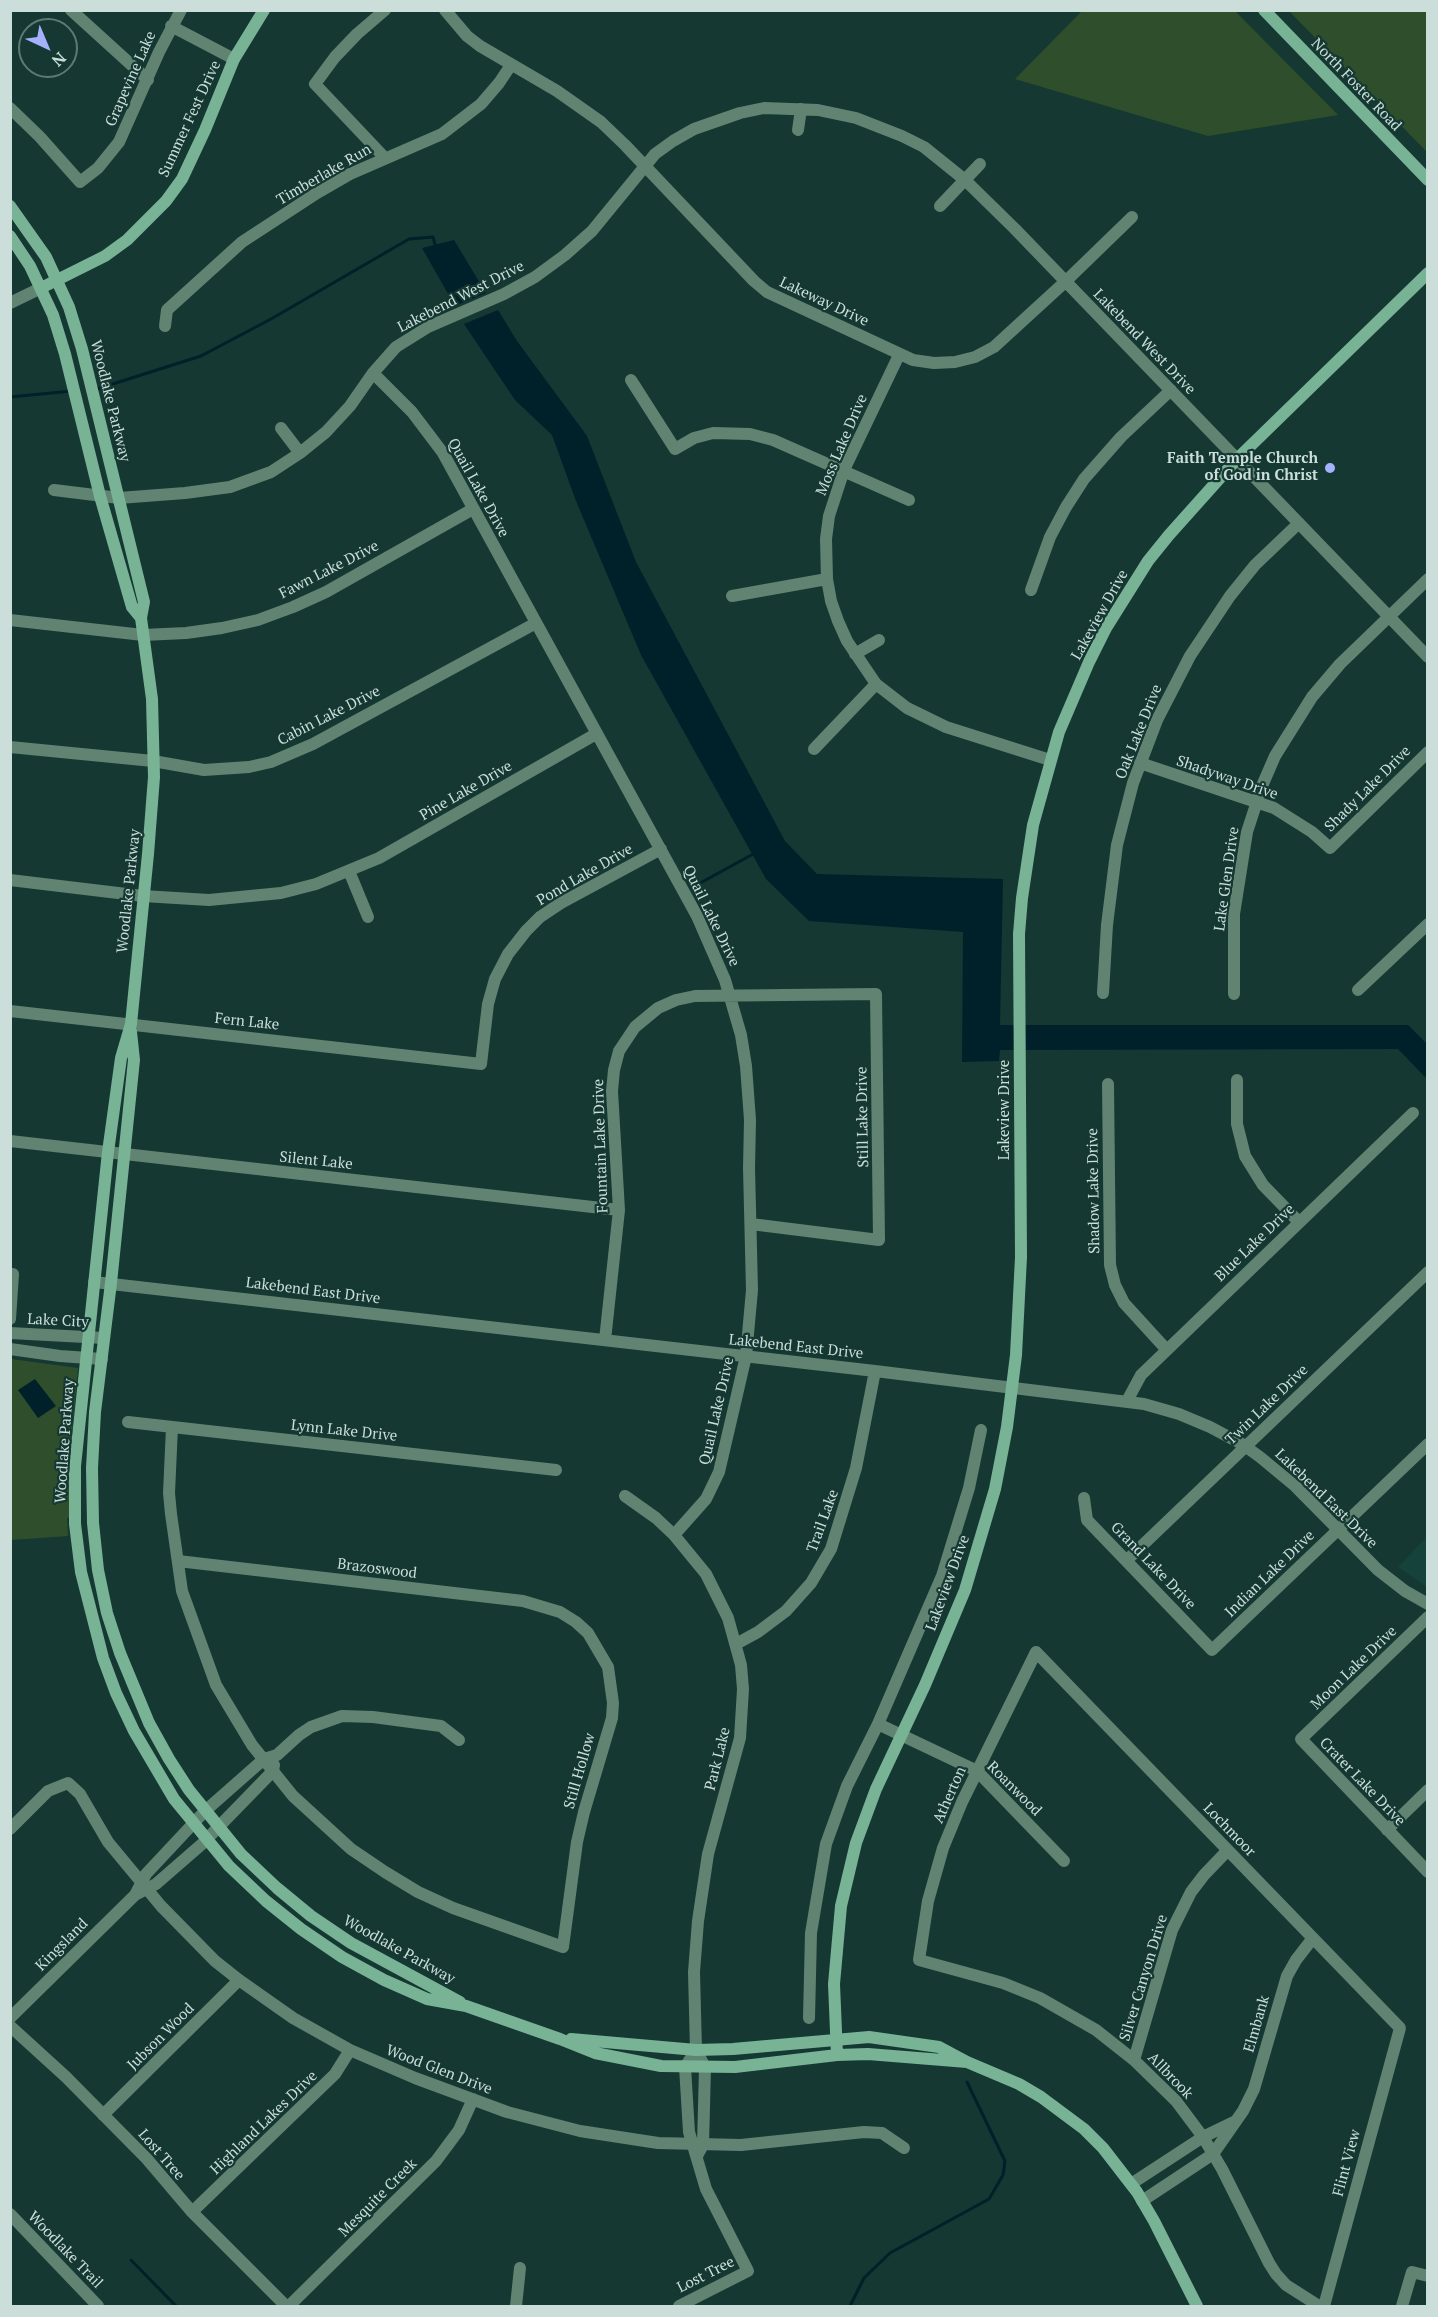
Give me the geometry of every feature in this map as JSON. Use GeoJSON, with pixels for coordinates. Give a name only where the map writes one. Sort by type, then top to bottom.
{"type":"FeatureCollection","features":[{"type":"Feature","properties":{"kind":"street"},"geometry":{"type":"LineString","coordinates":[[71,10],[148,80]]}},
{"type":"Feature","properties":{"kind":"street","name":"Grapevine Lake"},"geometry":{"type":"LineString","coordinates":[[10,108],[40,136],[80,182],[98,168],[119,142],[171,26],[181,10]]}},
{"type":"Feature","properties":{"kind":"street","name":"Summer Fest Drive"},"geometry":{"type":"LineString","coordinates":[[41,288],[105,256],[127,240],[166,201],[182,179],[234,59],[264,10]]}},
{"type":"Feature","properties":{"kind":"street"},"geometry":{"type":"LineString","coordinates":[[385,10],[334,57],[315,84],[385,158]]}},
{"type":"Feature","properties":{"kind":"street","name":"Lakeway Drive"},"geometry":{"type":"LineString","coordinates":[[445,10],[474,41],[510,66],[590,113],[625,145],[767,292],[913,360],[934,363],[955,362],[975,357],[1002,341],[1132,217]]}},
{"type":"Feature","properties":{"kind":"street","name":"North Foster Road"},"geometry":{"type":"LineString","coordinates":[[1264,10],[1428,180]]}},
{"type":"Feature","properties":{"kind":"street"},"geometry":{"type":"LineString","coordinates":[[171,26],[234,59]]}},
{"type":"Feature","properties":{"kind":"street","name":"Timberlake Run"},"geometry":{"type":"LineString","coordinates":[[165,327],[167,310],[243,242],[317,193],[385,158],[427,141],[459,122],[493,90],[510,66]]}},
{"type":"Feature","properties":{"kind":"street","name":"Lakebend West Drive"},"geometry":{"type":"LineString","coordinates":[[100,496],[119,498],[207,491],[230,487],[271,472],[326,432],[350,406],[373,373],[396,347],[412,336],[504,294],[535,277],[565,255],[592,231],[644,166],[673,141],[717,120],[764,108],[818,110],[856,118],[902,136],[924,147],[965,180],[1428,657]]}},
{"type":"Feature","properties":{"kind":"street"},"geometry":{"type":"LineString","coordinates":[[798,130],[801,109]]}},
{"type":"Feature","properties":{"kind":"street"},"geometry":{"type":"LineString","coordinates":[[940,206],[980,164]]}},
{"type":"Feature","properties":{"kind":"street","name":"Woodlake Parkway"},"geometry":{"type":"LineString","coordinates":[[10,206],[34,238],[57,281],[69,307],[90,379],[144,602],[141,618],[152,699],[153,761],[149,843],[130,1024],[121,1058],[108,1152],[79,1416],[75,1485],[75,1524],[86,1594],[103,1658],[129,1721],[154,1768],[193,1823],[229,1866],[266,1901],[342,1957],[384,1980],[427,1999],[466,2006],[560,2038],[595,2054],[661,2066],[735,2067],[837,2055],[891,2055],[936,2061],[967,2062]]}},
{"type":"Feature","properties":{"kind":"street","name":"Woodlake Parkway"},"geometry":{"type":"LineString","coordinates":[[10,236],[30,266],[53,315],[71,375],[100,496],[132,607],[141,618]]}},
{"type":"Feature","properties":{"kind":"street","name":"Lakeview Drive"},"geometry":{"type":"LineString","coordinates":[[837,2055],[834,1984],[841,1906],[856,1843],[876,1789],[925,1685],[965,1590],[995,1489],[1013,1388],[1021,1257],[1019,934],[1033,825],[1059,732],[1089,662],[1125,596],[1169,535],[1236,459],[1428,273]]}},
{"type":"Feature","properties":{"kind":"street"},"geometry":{"type":"LineString","coordinates":[[10,303],[41,288]]}},
{"type":"Feature","properties":{"kind":"street","name":"Moss Lake Drive"},"geometry":{"type":"LineString","coordinates":[[899,354],[844,470],[829,516],[826,539],[827,579],[838,621],[855,654],[876,684],[907,708],[945,727],[1050,760]]}},
{"type":"Feature","properties":{"kind":"street","name":"Quail Lake Drive"},"geometry":{"type":"LineString","coordinates":[[373,373],[412,412],[433,438],[473,509],[705,932],[730,995],[741,1035],[750,1120],[752,1290],[746,1356],[719,1472],[706,1499],[674,1535]]}},
{"type":"Feature","properties":{"kind":"street"},"geometry":{"type":"LineString","coordinates":[[631,380],[675,449],[694,438],[713,433],[736,432],[773,440],[909,500]]}},
{"type":"Feature","properties":{"kind":"street"},"geometry":{"type":"LineString","coordinates":[[1031,590],[1050,537],[1084,479],[1121,437],[1171,390]]}},
{"type":"Feature","properties":{"kind":"street"},"geometry":{"type":"LineString","coordinates":[[281,428],[300,453]]}},
{"type":"Feature","properties":{"kind":"street"},"geometry":{"type":"LineString","coordinates":[[54,490],[100,496]]}},
{"type":"Feature","properties":{"kind":"street","name":"Fawn Lake Drive"},"geometry":{"type":"LineString","coordinates":[[10,620],[143,635],[186,633],[258,620],[326,592],[473,509]]}},
{"type":"Feature","properties":{"kind":"street","name":"Oak Lake Drive"},"geometry":{"type":"LineString","coordinates":[[1103,993],[1111,882],[1117,845],[1132,783],[1172,689],[1210,625],[1255,565],[1299,523]]}},
{"type":"Feature","properties":{"kind":"street"},"geometry":{"type":"LineString","coordinates":[[732,597],[827,579]]}},
{"type":"Feature","properties":{"kind":"street","name":"Lake Glen Drive"},"geometry":{"type":"LineString","coordinates":[[1234,994],[1234,914],[1246,832],[1275,756],[1312,697],[1340,664],[1428,579]]}},
{"type":"Feature","properties":{"kind":"street","name":"Cabin Lake Drive"},"geometry":{"type":"LineString","coordinates":[[10,747],[153,761],[204,770],[226,770],[271,762],[292,754],[536,623]]}},
{"type":"Feature","properties":{"kind":"street"},"geometry":{"type":"LineString","coordinates":[[855,654],[879,640]]}},
{"type":"Feature","properties":{"kind":"street"},"geometry":{"type":"LineString","coordinates":[[814,749],[876,684]]}},
{"type":"Feature","properties":{"kind":"street","name":"Pine Lake Drive"},"geometry":{"type":"LineString","coordinates":[[10,880],[143,896],[208,900],[245,898],[307,886],[349,872],[379,858],[596,734]]}},
{"type":"Feature","properties":{"kind":"street","name":"Shady Lake Drive"},"geometry":{"type":"LineString","coordinates":[[1330,848],[1428,752]]}},
{"type":"Feature","properties":{"kind":"street","name":"Shadyway Drive"},"geometry":{"type":"LineString","coordinates":[[1140,764],[1256,802],[1289,816],[1330,848]]}},
{"type":"Feature","properties":{"kind":"street","name":"Pond Lake Drive"},"geometry":{"type":"LineString","coordinates":[[481,1064],[488,1004],[495,979],[508,954],[526,931],[561,903],[661,849]]}},
{"type":"Feature","properties":{"kind":"street"},"geometry":{"type":"LineString","coordinates":[[349,872],[368,917]]}},
{"type":"Feature","properties":{"kind":"street"},"geometry":{"type":"LineString","coordinates":[[1358,990],[1428,924]]}},
{"type":"Feature","properties":{"kind":"street","name":"Fountain Lake Drive"},"geometry":{"type":"LineString","coordinates":[[605,1340],[619,1210],[612,1091],[614,1070],[624,1043],[642,1019],[667,1003],[694,996],[876,994]]}},
{"type":"Feature","properties":{"kind":"street","name":"Still Lake Drive"},"geometry":{"type":"LineString","coordinates":[[751,1224],[879,1240],[876,994]]}},
{"type":"Feature","properties":{"kind":"street","name":"Fern Lake"},"geometry":{"type":"LineString","coordinates":[[10,1011],[481,1064]]}},
{"type":"Feature","properties":{"kind":"street","name":"Woodlake Parkway"},"geometry":{"type":"LineString","coordinates":[[130,1024],[134,1060],[93,1446],[93,1523],[98,1570],[107,1612],[132,1686],[149,1723],[179,1775],[241,1854],[311,1916],[351,1943],[434,1986],[466,2006]]}},
{"type":"Feature","properties":{"kind":"street"},"geometry":{"type":"LineString","coordinates":[[1237,1080],[1237,1124],[1245,1156],[1263,1185],[1299,1222]]}},
{"type":"Feature","properties":{"kind":"street","name":"Shadow Lake Drive"},"geometry":{"type":"LineString","coordinates":[[1108,1084],[1110,1265],[1115,1285],[1124,1304],[1166,1350]]}},
{"type":"Feature","properties":{"kind":"street","name":"Blue Lake Drive"},"geometry":{"type":"LineString","coordinates":[[1127,1401],[1141,1375],[1413,1113]]}},
{"type":"Feature","properties":{"kind":"street","name":"Silent Lake"},"geometry":{"type":"LineString","coordinates":[[10,1141],[619,1210]]}},
{"type":"Feature","properties":{"kind":"street","name":"Twin Lake Drive"},"geometry":{"type":"LineString","coordinates":[[1127,1560],[1428,1272]]}},
{"type":"Feature","properties":{"kind":"street"},"geometry":{"type":"LineString","coordinates":[[10,1318],[12,1274]]}},
{"type":"Feature","properties":{"kind":"street","name":"Lakebend East Drive"},"geometry":{"type":"LineString","coordinates":[[94,1281],[1127,1401],[1179,1414],[1246,1447],[1282,1474],[1378,1570],[1405,1591],[1428,1604]]}},
{"type":"Feature","properties":{"kind":"street","name":"Lake City"},"geometry":{"type":"LineString","coordinates":[[10,1333],[105,1338]]}},
{"type":"Feature","properties":{"kind":"street"},"geometry":{"type":"LineString","coordinates":[[51,1355],[54,1336]]}},
{"type":"Feature","properties":{"kind":"street"},"geometry":{"type":"LineString","coordinates":[[10,1350],[102,1359]]}},
{"type":"Feature","properties":{"kind":"street","name":"Trail Lake"},"geometry":{"type":"LineString","coordinates":[[736,1644],[758,1632],[786,1611],[811,1583],[831,1549],[856,1468],[875,1371]]}},
{"type":"Feature","properties":{"kind":"street","name":"Lynn Lake Drive"},"geometry":{"type":"LineString","coordinates":[[128,1422],[556,1470]]}},
{"type":"Feature","properties":{"kind":"street"},"geometry":{"type":"LineString","coordinates":[[172,1427],[169,1493],[184,1599],[208,1666],[238,1724],[273,1771]]}},
{"type":"Feature","properties":{"kind":"street"},"geometry":{"type":"LineString","coordinates":[[809,2018],[811,1933],[826,1844],[847,1786],[878,1724],[942,1576],[969,1488],[981,1430]]}},
{"type":"Feature","properties":{"kind":"street","name":"Indian Lake Drive"},"geometry":{"type":"LineString","coordinates":[[1212,1650],[1428,1444]]}},
{"type":"Feature","properties":{"kind":"street","name":"Park Lake"},"geometry":{"type":"LineString","coordinates":[[625,1496],[656,1518],[674,1535],[692,1555],[714,1588],[728,1618],[736,1644],[743,1689],[743,1714],[735,1761],[708,1854],[698,1921],[694,1972],[696,2050],[705,2067]]}},
{"type":"Feature","properties":{"kind":"street","name":"Grand Lake Drive"},"geometry":{"type":"LineString","coordinates":[[1084,1498],[1088,1520],[1212,1650]]}},
{"type":"Feature","properties":{"kind":"street","name":"Brazoswood"},"geometry":{"type":"LineString","coordinates":[[178,1561],[523,1601],[551,1608],[570,1618]]}},
{"type":"Feature","properties":{"kind":"street","name":"Moon Lake Drive"},"geometry":{"type":"LineString","coordinates":[[1301,1739],[1428,1617]]}},
{"type":"Feature","properties":{"kind":"street","name":"Still Hollow"},"geometry":{"type":"LineString","coordinates":[[273,1771],[293,1796],[331,1832],[385,1872],[418,1892],[453,1908],[563,1947],[579,1832],[612,1718],[613,1703],[610,1678],[603,1656],[588,1633],[570,1618]]}},
{"type":"Feature","properties":{"kind":"street","name":"Atherton"},"geometry":{"type":"LineString","coordinates":[[919,1959],[928,1901],[943,1848],[977,1771],[1036,1652]]}},
{"type":"Feature","properties":{"kind":"street","name":"Lochmoor"},"geometry":{"type":"LineString","coordinates":[[1036,1652],[1400,2028]]}},
{"type":"Feature","properties":{"kind":"street"},"geometry":{"type":"LineString","coordinates":[[264,1759],[277,1755],[299,1734],[311,1727],[342,1716],[373,1717],[441,1725],[459,1740]]}},
{"type":"Feature","properties":{"kind":"street","name":"Roanwood"},"geometry":{"type":"LineString","coordinates":[[878,1724],[977,1771],[1064,1861]]}},
{"type":"Feature","properties":{"kind":"street","name":"Crater Lake Drive"},"geometry":{"type":"LineString","coordinates":[[1301,1739],[1428,1872]]}},
{"type":"Feature","properties":{"kind":"street"},"geometry":{"type":"LineString","coordinates":[[273,1771],[277,1755]]}},
{"type":"Feature","properties":{"kind":"street","name":"Kingsland"},"geometry":{"type":"LineString","coordinates":[[144,1886],[146,1874],[193,1823],[264,1759]]}},
{"type":"Feature","properties":{"kind":"street","name":"Kingsland"},"geometry":{"type":"LineString","coordinates":[[10,2018],[144,1886],[180,1863],[206,1840],[273,1771]]}},
{"type":"Feature","properties":{"kind":"street","name":"Wood Glen Drive"},"geometry":{"type":"LineString","coordinates":[[10,1829],[48,1791],[68,1783],[80,1794],[108,1842],[144,1886],[192,1939],[239,1980],[293,2018],[350,2050],[473,2099],[537,2121],[580,2132],[697,2149],[864,2132],[882,2133],[904,2148]]}},
{"type":"Feature","properties":{"kind":"street"},"geometry":{"type":"LineString","coordinates":[[233,1786],[245,1799]]}},
{"type":"Feature","properties":{"kind":"street"},"geometry":{"type":"LineString","coordinates":[[1387,1830],[1428,1790]]}},
{"type":"Feature","properties":{"kind":"street"},"geometry":{"type":"LineString","coordinates":[[168,1850],[180,1863]]}},
{"type":"Feature","properties":{"kind":"street","name":"Silver Canyon Drive"},"geometry":{"type":"LineString","coordinates":[[1134,2060],[1172,1930],[1191,1892],[1228,1850]]}},
{"type":"Feature","properties":{"kind":"street","name":"Elmbank"},"geometry":{"type":"LineString","coordinates":[[1142,2201],[1213,2154],[1235,2121],[1254,2089],[1287,1976],[1313,1938]]}},
{"type":"Feature","properties":{"kind":"street","name":"Allbrook"},"geometry":{"type":"LineString","coordinates":[[919,1959],[1004,1983],[1040,1998],[1096,2030],[1134,2060],[1176,2101],[1203,2137],[1269,2263],[1286,2284],[1319,2307]]}},
{"type":"Feature","properties":{"kind":"street","name":"Jubson Wood"},"geometry":{"type":"LineString","coordinates":[[103,2115],[239,1980]]}},
{"type":"Feature","properties":{"kind":"street","name":"Lost Tree"},"geometry":{"type":"LineString","coordinates":[[10,2026],[66,2077],[147,2159],[192,2212],[288,2307]]}},
{"type":"Feature","properties":{"kind":"street","name":"Flint View"},"geometry":{"type":"LineString","coordinates":[[1324,2307],[1400,2028]]}},
{"type":"Feature","properties":{"kind":"street","name":"Woodlake Parkway"},"geometry":{"type":"LineString","coordinates":[[560,2038],[696,2050],[755,2048],[869,2037],[939,2047],[967,2062],[1019,2084],[1064,2113],[1103,2148],[1142,2201],[1170,2251],[1197,2307]]}},
{"type":"Feature","properties":{"kind":"street","name":"Highland Lakes Drive"},"geometry":{"type":"LineString","coordinates":[[192,2212],[335,2074],[350,2050]]}},
{"type":"Feature","properties":{"kind":"street"},"geometry":{"type":"LineString","coordinates":[[696,2050],[685,2067],[688,2132],[697,2149]]}},
{"type":"Feature","properties":{"kind":"street"},"geometry":{"type":"LineString","coordinates":[[697,2149],[704,2103],[705,2067]]}},
{"type":"Feature","properties":{"kind":"street","name":"Mesquite Creek"},"geometry":{"type":"LineString","coordinates":[[288,2307],[436,2161],[459,2130],[473,2099]]}},
{"type":"Feature","properties":{"kind":"street"},"geometry":{"type":"LineString","coordinates":[[688,2104],[704,2103]]}},
{"type":"Feature","properties":{"kind":"street"},"geometry":{"type":"LineString","coordinates":[[1131,2184],[1203,2137],[1235,2121]]}},
{"type":"Feature","properties":{"kind":"street","name":"Lost Tree"},"geometry":{"type":"LineString","coordinates":[[679,2307],[748,2271],[706,2189],[697,2149]]}},
{"type":"Feature","properties":{"kind":"street","name":"Woodlake Trail"},"geometry":{"type":"LineString","coordinates":[[10,2214],[97,2306]]}},
{"type":"Feature","properties":{"kind":"street"},"geometry":{"type":"LineString","coordinates":[[516,2307],[520,2268]]}},
{"type":"Feature","properties":{"kind":"street"},"geometry":{"type":"LineString","coordinates":[[1402,2307],[1412,2272],[1428,2276]]}},
{"type":"Feature","properties":{"kind":"shaded area"},"geometry":{"type":"Polygon","coordinates":[[[454,240],[486,293],[455,306],[422,248],[454,240]]]}},
{"type":"Feature","properties":{"kind":"shaded area"},"geometry":{"type":"Polygon","coordinates":[[[498,310],[517,341],[587,436],[636,562],[785,841],[817,874],[1003,879],[1000,1025],[1408,1025],[1427,1044],[1427,1079],[1398,1049],[1000,1050],[999,1061],[962,1062],[963,932],[809,921],[766,879],[641,655],[576,501],[552,435],[515,400],[464,324],[498,310]]]}},
{"type":"Feature","properties":{"kind":"shaded area"},"geometry":{"type":"Polygon","coordinates":[[[35,1379],[56,1406],[38,1418],[18,1390],[35,1379]]]}},
{"type":"Feature","properties":{"kind":"shaded area"},"geometry":{"type":"Polygon","coordinates":[[[1427,1537],[1427,1587],[1398,1567],[1427,1537]]]}},
{"type":"Feature","properties":{"kind":"green space"},"geometry":{"type":"Polygon","coordinates":[[[1082,11],[1235,11],[1338,115],[1208,136],[1015,79],[1082,11]]]}},
{"type":"Feature","properties":{"kind":"green space"},"geometry":{"type":"Polygon","coordinates":[[[1289,11],[1427,11],[1427,152],[1289,11]]]}},
{"type":"Feature","properties":{"kind":"green space"},"geometry":{"type":"Polygon","coordinates":[[[11,1359],[78,1368],[69,1465],[71,1517],[67,1518],[68,1536],[11,1540],[11,1359]]]}},
{"type":"Feature","properties":{"kind":"waterway"},"geometry":{"type":"LineString","coordinates":[[97,389],[201,356],[271,319],[409,239],[433,237],[436,248]]}},
{"type":"Feature","properties":{"kind":"waterway"},"geometry":{"type":"LineString","coordinates":[[10,397],[72,391]]}},
{"type":"Feature","properties":{"kind":"waterway"},"geometry":{"type":"LineString","coordinates":[[693,887],[755,853]]}},
{"type":"Feature","properties":{"kind":"waterway"},"geometry":{"type":"LineString","coordinates":[[850,2306],[864,2278],[890,2253],[989,2199],[1003,2175],[1005,2161],[967,2082]]}},
{"type":"Feature","properties":{"kind":"waterway"},"geometry":{"type":"LineString","coordinates":[[131,2260],[176,2306]]}},
{"type":"Feature","properties":{"kind":"place","name":"Faith Temple Church of God in Christ"},"geometry":{"type":"Point","coordinates":[1330,468]}}]}
